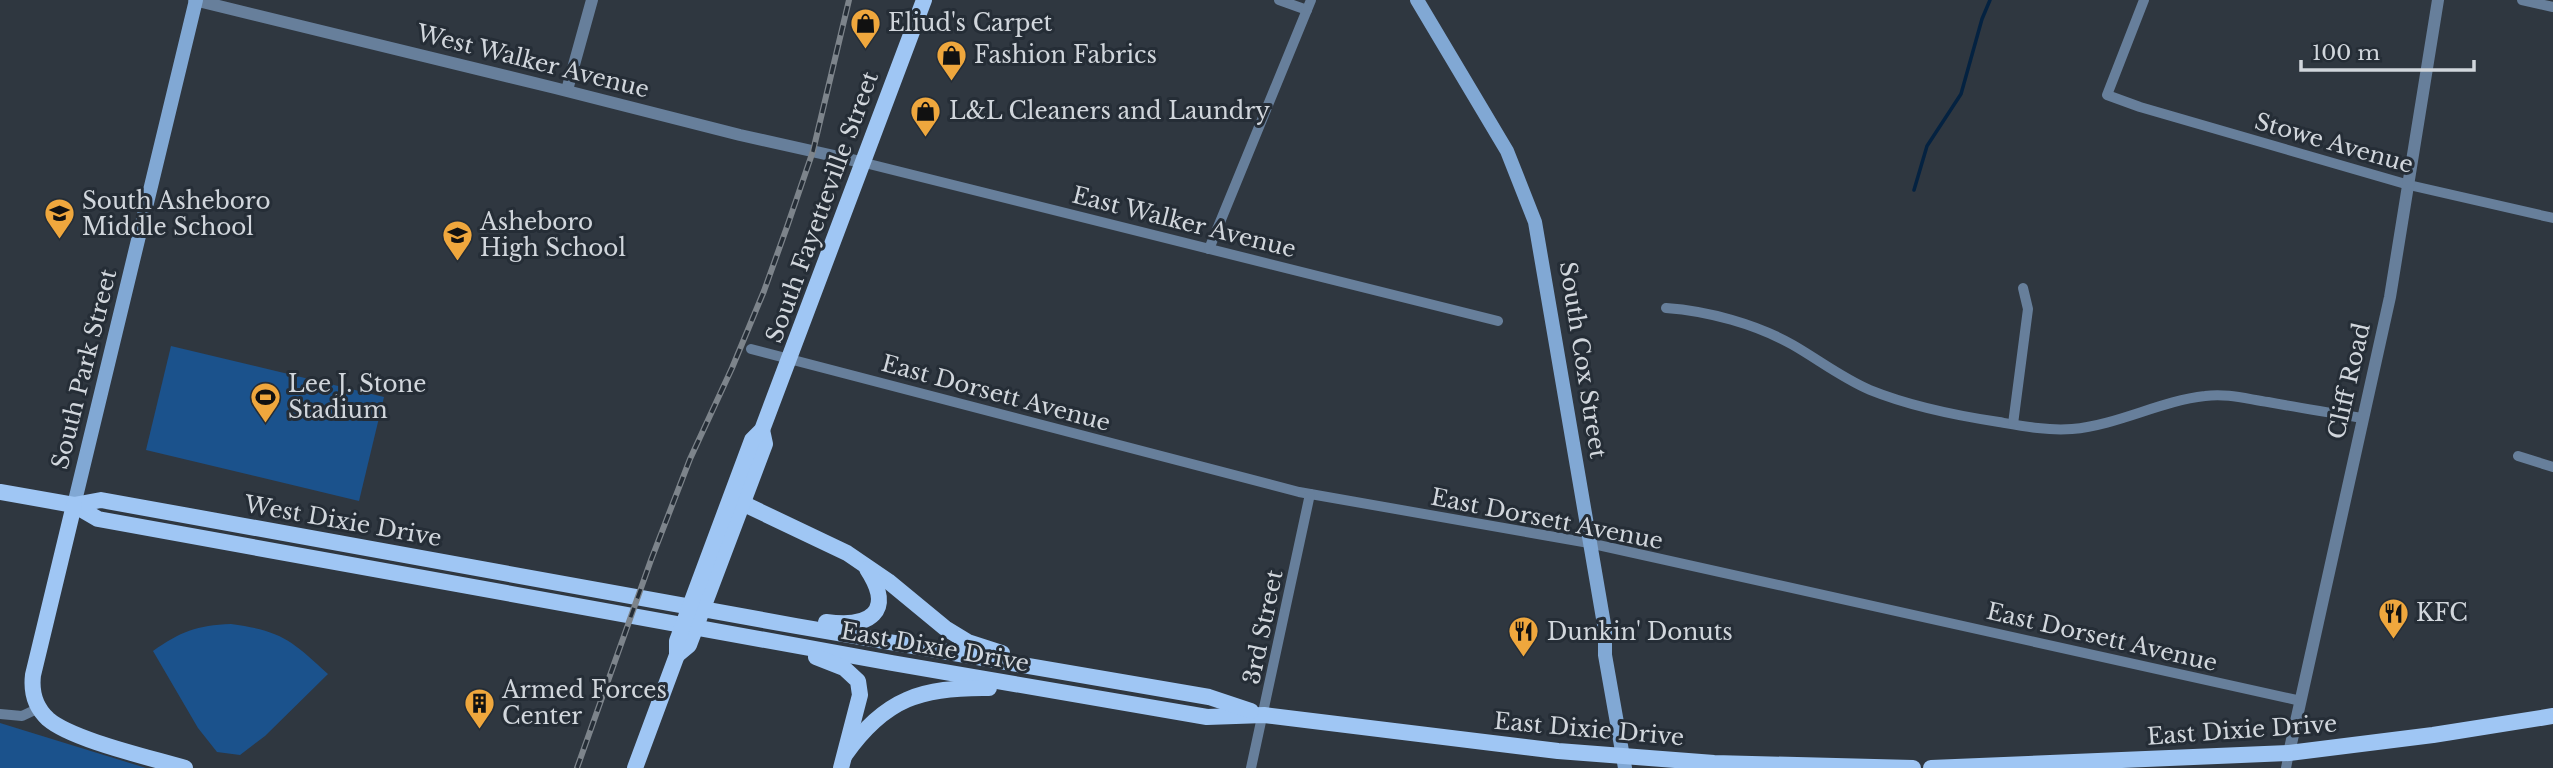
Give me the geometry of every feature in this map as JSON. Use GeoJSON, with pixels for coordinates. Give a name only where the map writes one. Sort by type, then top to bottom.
{"type":"FeatureCollection","features":[{"type":"Feature","properties":{"kind":"main road","name":"South Park Street"},"geometry":{"type":"LineString","coordinates":[[39,708],[33,694],[33,675],[196,0]]}},
{"type":"Feature","properties":{"kind":"main road","name":"South Fayetteville Street"},"geometry":{"type":"LineString","coordinates":[[635,768],[677,655],[677,641],[752,440],[762,430],[790,359],[861,162],[924,0]]}},
{"type":"Feature","properties":{"kind":"main road","name":"South Cox Street"},"geometry":{"type":"LineString","coordinates":[[1417,0],[1507,151],[1535,222],[1605,630],[1605,655],[1624,762]]}},
{"type":"Feature","properties":{"kind":"main road","name":"South Fayetteville Street"},"geometry":{"type":"LineString","coordinates":[[677,655],[689,645],[765,444],[762,430]]}},
{"type":"Feature","properties":{"kind":"main road","name":"West Dixie Drive"},"geometry":{"type":"LineString","coordinates":[[0,492],[74,505],[98,519],[600,610]]}},
{"type":"Feature","properties":{"kind":"main road","name":"West Dixie Drive"},"geometry":{"type":"LineString","coordinates":[[74,505],[101,500],[604,591]]}},
{"type":"Feature","properties":{"kind":"main road"},"geometry":{"type":"LineString","coordinates":[[742,503],[826,542],[888,581],[945,628],[968,642],[1003,654],[1025,666]]}},
{"type":"Feature","properties":{"kind":"main road"},"geometry":{"type":"LineString","coordinates":[[796,626],[826,622],[856,623],[869,618],[877,611],[880,599],[878,589],[865,566]]}},
{"type":"Feature","properties":{"kind":"main road","name":"East Dixie Drive"},"geometry":{"type":"LineString","coordinates":[[604,591],[1209,697],[1264,715]]}},
{"type":"Feature","properties":{"kind":"main road","name":"East Dixie Drive"},"geometry":{"type":"LineString","coordinates":[[600,610],[1207,717],[1264,715],[1558,751],[1624,762],[1913,768]]}},
{"type":"Feature","properties":{"kind":"main road"},"geometry":{"type":"LineString","coordinates":[[778,643],[844,668],[858,681],[860,695],[843,761]]}},
{"type":"Feature","properties":{"kind":"main road"},"geometry":{"type":"LineString","coordinates":[[843,761],[868,725],[900,701],[935,691],[1033,688]]}},
{"type":"Feature","properties":{"kind":"main road"},"geometry":{"type":"LineString","coordinates":[[39,708],[48,719],[71,732],[185,768]]}},
{"type":"Feature","properties":{"kind":"main road","name":"East Dixie Drive"},"geometry":{"type":"LineString","coordinates":[[1931,768],[2288,760],[2553,716]]}},
{"type":"Feature","properties":{"kind":"street","name":"West Walker Avenue"},"geometry":{"type":"LineString","coordinates":[[196,0],[740,135],[861,162]]}},
{"type":"Feature","properties":{"kind":"street"},"geometry":{"type":"LineString","coordinates":[[567,90],[592,0]]}},
{"type":"Feature","properties":{"kind":"street"},"geometry":{"type":"LineString","coordinates":[[1209,249],[1309,5],[1279,0]]}},
{"type":"Feature","properties":{"kind":"street","name":"Stowe Avenue"},"geometry":{"type":"LineString","coordinates":[[2144,0],[2107,95],[2140,107],[2410,185],[2553,218]]}},
{"type":"Feature","properties":{"kind":"street","name":"Cliff Road"},"geometry":{"type":"LineString","coordinates":[[2288,760],[2390,297],[2438,0]]}},
{"type":"Feature","properties":{"kind":"street"},"geometry":{"type":"LineString","coordinates":[[2522,0],[2553,7]]}},
{"type":"Feature","properties":{"kind":"street","name":"East Walker Avenue"},"geometry":{"type":"LineString","coordinates":[[861,162],[1498,321]]}},
{"type":"Feature","properties":{"kind":"street"},"geometry":{"type":"LineString","coordinates":[[2012,424],[2028,309],[2022,288]]}},
{"type":"Feature","properties":{"kind":"street"},"geometry":{"type":"LineString","coordinates":[[1667,308],[1708,315],[1758,330],[1791,344],[1842,376],[1872,390],[1912,403],[2012,424],[2073,429],[2112,421],[2185,399],[2223,395],[2362,418]]}},
{"type":"Feature","properties":{"kind":"street","name":"East Dorsett Avenue"},"geometry":{"type":"LineString","coordinates":[[751,349],[1310,495],[1589,543],[2301,701]]}},
{"type":"Feature","properties":{"kind":"street"},"geometry":{"type":"LineString","coordinates":[[2518,456],[2553,467]]}},
{"type":"Feature","properties":{"kind":"street","name":"3rd Street"},"geometry":{"type":"LineString","coordinates":[[1251,768],[1310,495]]}},
{"type":"Feature","properties":{"kind":"street"},"geometry":{"type":"LineString","coordinates":[[0,714],[22,716],[39,708]]}},
{"type":"Feature","properties":{"kind":"shaded area","name":"Lee J. Stone Stadium"},"geometry":{"type":"Polygon","coordinates":[[[171,346],[384,397],[359,501],[146,450],[171,346]]]}},
{"type":"Feature","properties":{"kind":"shaded area"},"geometry":{"type":"Polygon","coordinates":[[[231,624],[262,630],[285,639],[328,674],[265,736],[240,755],[217,752],[198,728],[153,651],[189,631],[231,624]]]}},
{"type":"Feature","properties":{"kind":"shaded area"},"geometry":{"type":"Polygon","coordinates":[[[0,723],[146,768],[0,768],[0,723]]]}},
{"type":"Feature","properties":{"kind":"waterway"},"geometry":{"type":"LineString","coordinates":[[1914,190],[1927,146],[1961,94],[1990,0]]}},
{"type":"Feature","properties":{"kind":"railway"},"geometry":{"type":"LineString","coordinates":[[577,768],[690,459],[732,368],[788,224],[813,151],[849,0]]}},
{"type":"Feature","properties":{"kind":"place","name":"Eliud's Carpet"},"geometry":{"type":"Point","coordinates":[865,50]}},
{"type":"Feature","properties":{"kind":"place","name":"Fashion Fabrics"},"geometry":{"type":"Point","coordinates":[951,82]}},
{"type":"Feature","properties":{"kind":"place","name":"L&L Cleaners and Laundry"},"geometry":{"type":"Point","coordinates":[926,138]}},
{"type":"Feature","properties":{"kind":"place","name":"South Asheboro Middle School"},"geometry":{"type":"Point","coordinates":[59,241]}},
{"type":"Feature","properties":{"kind":"place","name":"Asheboro High School"},"geometry":{"type":"Point","coordinates":[457,262]}},
{"type":"Feature","properties":{"kind":"place","name":"Lee J. Stone Stadium"},"geometry":{"type":"Point","coordinates":[265,424]}},
{"type":"Feature","properties":{"kind":"place","name":"KFC"},"geometry":{"type":"Point","coordinates":[2393,640]}},
{"type":"Feature","properties":{"kind":"place","name":"Dunkin' Donuts"},"geometry":{"type":"Point","coordinates":[1524,659]}},
{"type":"Feature","properties":{"kind":"place","name":"Armed Forces Center"},"geometry":{"type":"Point","coordinates":[479,730]}}]}
